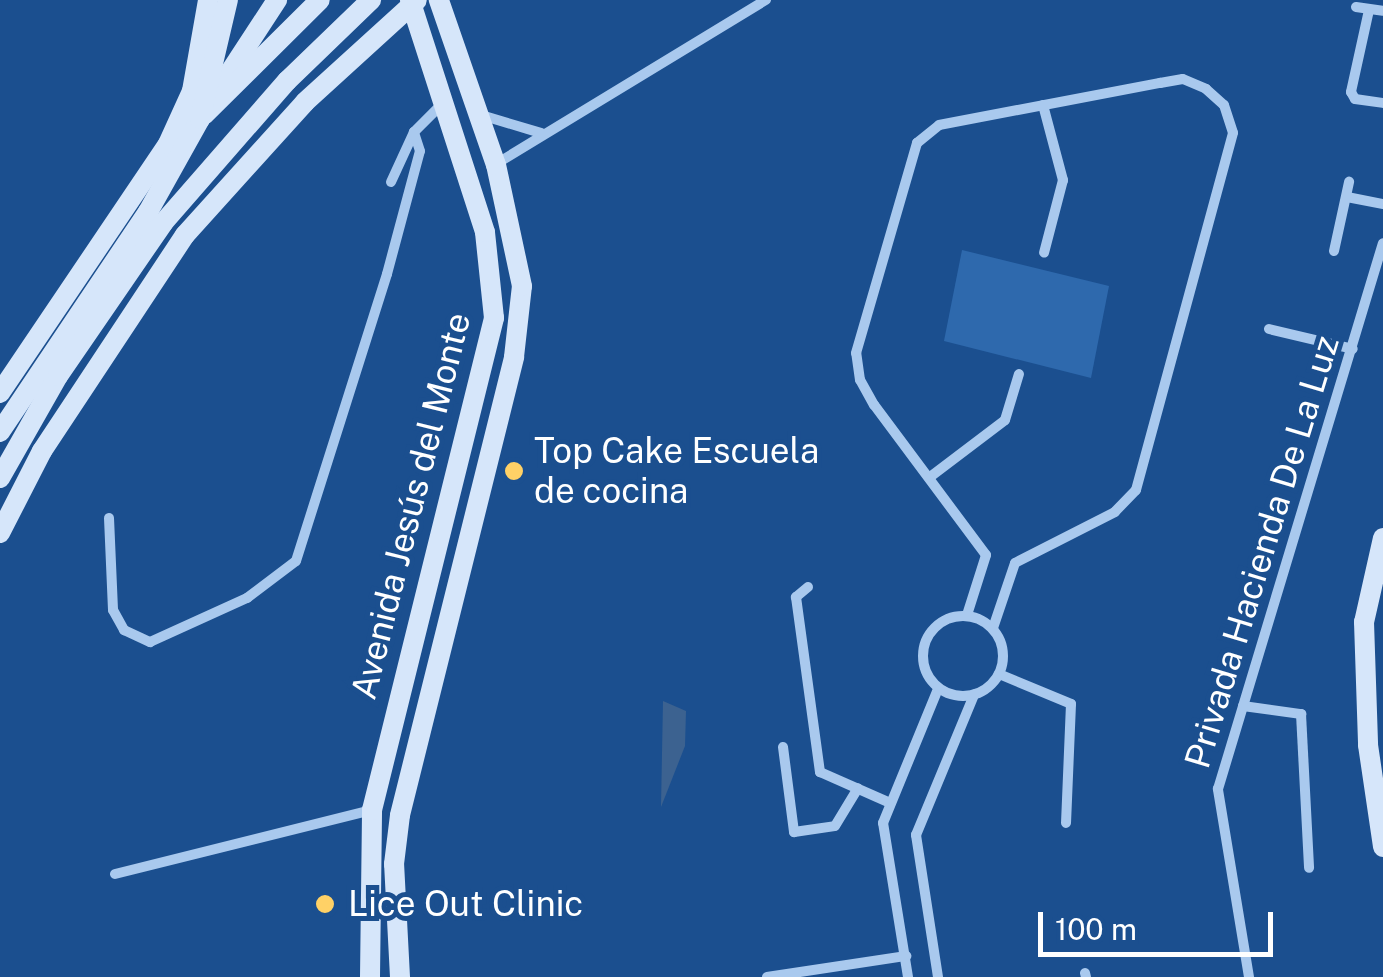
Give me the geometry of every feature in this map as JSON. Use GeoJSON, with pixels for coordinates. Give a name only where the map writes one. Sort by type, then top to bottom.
{"type":"FeatureCollection","features":[{"type":"Feature","properties":{"kind":"main road"},"geometry":{"type":"LineString","coordinates":[[0,394],[168,144],[192,90],[208,0]]}},
{"type":"Feature","properties":{"kind":"main road"},"geometry":{"type":"LineString","coordinates":[[0,432],[148,212],[200,119],[209,97],[228,0]]}},
{"type":"Feature","properties":{"kind":"main road"},"geometry":{"type":"LineString","coordinates":[[168,144],[200,119],[254,57],[277,0]]}},
{"type":"Feature","properties":{"kind":"main road"},"geometry":{"type":"LineString","coordinates":[[209,97],[320,0]]}},
{"type":"Feature","properties":{"kind":"main road"},"geometry":{"type":"LineString","coordinates":[[0,478],[58,376],[163,223],[286,82],[370,0]]}},
{"type":"Feature","properties":{"kind":"main road"},"geometry":{"type":"LineString","coordinates":[[0,533],[42,451],[185,235],[305,102],[413,0]]}},
{"type":"Feature","properties":{"kind":"main road","name":"Avenida Jesús del Monte"},"geometry":{"type":"LineString","coordinates":[[370,977],[372,810],[494,318],[493,270],[444,94],[413,0]]}},
{"type":"Feature","properties":{"kind":"main road","name":"Avenida Jesús del Monte"},"geometry":{"type":"LineString","coordinates":[[400,977],[394,864],[400,815],[493,442],[522,286],[496,165],[440,0]]}},
{"type":"Feature","properties":{"kind":"main road"},"geometry":{"type":"LineString","coordinates":[[221,31],[254,57]]}},
{"type":"Feature","properties":{"kind":"main road"},"geometry":{"type":"LineString","coordinates":[[466,438],[493,442]]}},
{"type":"Feature","properties":{"kind":"main road"},"geometry":{"type":"LineString","coordinates":[[1383,538],[1364,622],[1368,745],[1383,848]]}},
{"type":"Feature","properties":{"kind":"street"},"geometry":{"type":"LineString","coordinates":[[496,165],[766,0]]}},
{"type":"Feature","properties":{"kind":"street"},"geometry":{"type":"LineString","coordinates":[[1356,7],[1383,11]]}},
{"type":"Feature","properties":{"kind":"street"},"geometry":{"type":"LineString","coordinates":[[1369,10],[1352,96],[1383,103]]}},
{"type":"Feature","properties":{"kind":"street"},"geometry":{"type":"LineString","coordinates":[[968,615],[986,555],[874,405],[860,380],[856,353],[904,174],[917,143],[939,125],[1183,80],[1224,105],[1233,133],[1136,490],[1115,512],[1015,562],[993,628]]}},
{"type":"Feature","properties":{"kind":"street"},"geometry":{"type":"LineString","coordinates":[[391,182],[414,132],[444,94]]}},
{"type":"Feature","properties":{"kind":"street"},"geometry":{"type":"LineString","coordinates":[[1043,105],[1063,180],[1044,253]]}},
{"type":"Feature","properties":{"kind":"street"},"geometry":{"type":"LineString","coordinates":[[480,115],[543,133]]}},
{"type":"Feature","properties":{"kind":"street"},"geometry":{"type":"LineString","coordinates":[[109,518],[112,610],[124,630],[150,642],[247,598],[296,561],[420,152],[414,132]]}},
{"type":"Feature","properties":{"kind":"street"},"geometry":{"type":"LineString","coordinates":[[1334,251],[1350,182]]}},
{"type":"Feature","properties":{"kind":"street"},"geometry":{"type":"LineString","coordinates":[[1346,198],[1383,204]]}},
{"type":"Feature","properties":{"kind":"street","name":"Privada Hacienda De La Luz"},"geometry":{"type":"LineString","coordinates":[[1248,977],[1218,789],[1381,264],[1383,244]]}},
{"type":"Feature","properties":{"kind":"street"},"geometry":{"type":"LineString","coordinates":[[1269,329],[1353,349]]}},
{"type":"Feature","properties":{"kind":"street"},"geometry":{"type":"LineString","coordinates":[[930,477],[1005,420],[1019,374]]}},
{"type":"Feature","properties":{"kind":"street"},"geometry":{"type":"LineString","coordinates":[[808,586],[796,597],[820,772],[888,802]]}},
{"type":"Feature","properties":{"kind":"street"},"geometry":{"type":"LineString","coordinates":[[938,977],[916,835],[974,695],[999,674],[1002,642],[993,628],[968,615],[938,625],[922,651],[925,672],[938,689],[974,695]]}},
{"type":"Feature","properties":{"kind":"street"},"geometry":{"type":"LineString","coordinates":[[999,674],[1071,704],[1066,823]]}},
{"type":"Feature","properties":{"kind":"street"},"geometry":{"type":"LineString","coordinates":[[908,977],[883,823],[888,802],[938,689]]}},
{"type":"Feature","properties":{"kind":"street"},"geometry":{"type":"LineString","coordinates":[[1243,706],[1301,714],[1309,868]]}},
{"type":"Feature","properties":{"kind":"street"},"geometry":{"type":"LineString","coordinates":[[783,747],[794,832],[835,826],[858,788]]}},
{"type":"Feature","properties":{"kind":"street"},"geometry":{"type":"LineString","coordinates":[[114,874],[372,810]]}},
{"type":"Feature","properties":{"kind":"street"},"geometry":{"type":"LineString","coordinates":[[767,977],[906,956]]}},
{"type":"Feature","properties":{"kind":"shaded area"},"geometry":{"type":"Polygon","coordinates":[[[962,250],[1109,286],[1091,378],[944,341],[962,250]]]}},
{"type":"Feature","properties":{"kind":"shaded area"},"geometry":{"type":"Polygon","coordinates":[[[663,701],[686,711],[685,746],[661,807],[663,701]]]}},
{"type":"Feature","properties":{"kind":"place","name":"Top Cake Escuela de cocina"},"geometry":{"type":"Point","coordinates":[514,471]}},
{"type":"Feature","properties":{"kind":"place","name":"Lice Out Clinic"},"geometry":{"type":"Point","coordinates":[325,904]}}]}
